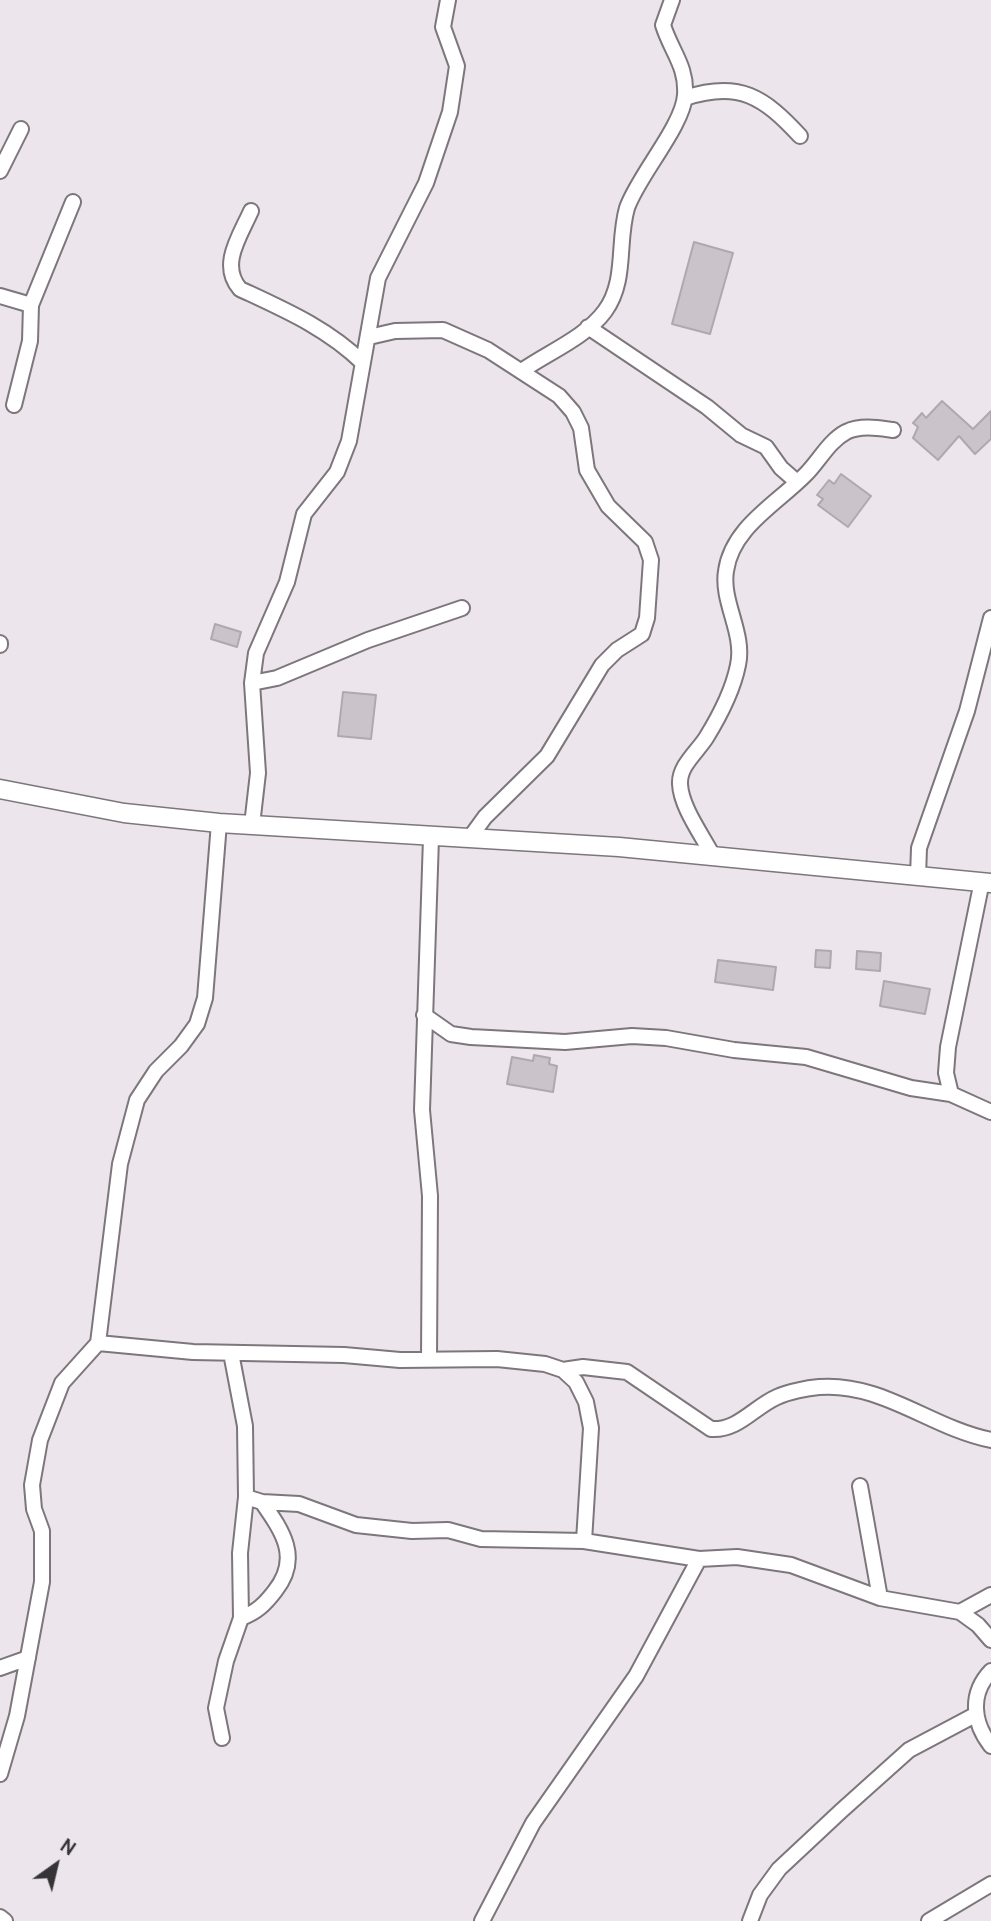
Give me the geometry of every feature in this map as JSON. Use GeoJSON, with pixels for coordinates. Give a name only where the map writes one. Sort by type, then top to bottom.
{"type":"FeatureCollection","features":[{"type":"Feature","properties":{"kind":"street"},"geometry":{"type":"LineString","coordinates":[[252,825],[258,773],[252,683],[256,653],[287,582],[304,514],[337,472],[349,440],[383,262],[426,183],[455,94],[457,66],[443,20],[448,0]]}},
{"type":"Feature","properties":{"kind":"street"},"geometry":{"type":"LineString","coordinates":[[523,370],[588,327],[605,311],[618,285],[622,229],[628,207],[685,98],[684,68],[663,25],[672,0]]}},
{"type":"Feature","properties":{"kind":"street"},"geometry":{"type":"LineString","coordinates":[[685,98],[713,91],[747,94],[771,105],[800,136]]}},
{"type":"Feature","properties":{"kind":"street"},"geometry":{"type":"LineString","coordinates":[[0,172],[21,129]]}},
{"type":"Feature","properties":{"kind":"street"},"geometry":{"type":"LineString","coordinates":[[13,405],[30,341],[31,305],[73,202]]}},
{"type":"Feature","properties":{"kind":"street"},"geometry":{"type":"LineString","coordinates":[[251,211],[231,258],[230,271],[233,281],[240,289],[331,335],[362,363]]}},
{"type":"Feature","properties":{"kind":"street"},"geometry":{"type":"LineString","coordinates":[[0,296],[31,305]]}},
{"type":"Feature","properties":{"kind":"street"},"geometry":{"type":"LineString","coordinates":[[588,327],[707,407],[741,435],[766,447],[781,468],[797,482]]}},
{"type":"Feature","properties":{"kind":"street"},"geometry":{"type":"LineString","coordinates":[[369,337],[395,331],[443,330],[463,337],[523,370],[559,396],[573,412],[581,428],[587,470],[608,506],[645,542],[650,560],[647,618],[642,634],[617,650],[602,666],[547,756],[485,817],[469,839]]}},
{"type":"Feature","properties":{"kind":"street"},"geometry":{"type":"LineString","coordinates":[[713,856],[681,793],[679,780],[686,764],[706,739],[739,663],[735,621],[725,574],[728,557],[760,513],[797,482],[847,432],[873,427],[893,430]]}},
{"type":"Feature","properties":{"kind":"street"},"geometry":{"type":"LineString","coordinates":[[781,468],[783,493]]}},
{"type":"Feature","properties":{"kind":"street"},"geometry":{"type":"LineString","coordinates":[[252,683],[277,678],[368,640],[462,608]]}},
{"type":"Feature","properties":{"kind":"street"},"geometry":{"type":"LineString","coordinates":[[918,876],[919,848],[967,711],[991,618]]}},
{"type":"Feature","properties":{"kind":"street"},"geometry":{"type":"LineString","coordinates":[[0,789],[124,813],[219,823],[713,856],[987,882],[948,1047],[946,1073],[951,1094]]}},
{"type":"Feature","properties":{"kind":"street"},"geometry":{"type":"LineString","coordinates":[[0,1774],[18,1716],[38,1613],[43,1554],[42,1531],[34,1509],[34,1461],[50,1409],[62,1383],[98,1343],[120,1164],[137,1100],[156,1071],[181,1046],[197,1024],[205,998],[219,823]]}},
{"type":"Feature","properties":{"kind":"street"},"geometry":{"type":"LineString","coordinates":[[429,1359],[430,1196],[422,1110],[431,838]]}},
{"type":"Feature","properties":{"kind":"street"},"geometry":{"type":"LineString","coordinates":[[424,1015],[451,1034],[471,1037],[565,1042],[632,1036],[666,1038],[734,1050],[806,1057],[911,1088],[951,1094],[991,1112]]}},
{"type":"Feature","properties":{"kind":"street"},"geometry":{"type":"LineString","coordinates":[[98,1343],[160,1350],[231,1353],[497,1359],[545,1364],[563,1370],[576,1382],[586,1402],[591,1428],[584,1541]]}},
{"type":"Feature","properties":{"kind":"street"},"geometry":{"type":"LineString","coordinates":[[222,1738],[216,1708],[224,1669],[241,1618],[240,1553],[246,1497],[245,1426],[231,1353]]}},
{"type":"Feature","properties":{"kind":"street"},"geometry":{"type":"LineString","coordinates":[[563,1370],[583,1367],[627,1372],[711,1429],[733,1426],[777,1396],[819,1387],[859,1389],[893,1400],[942,1426],[991,1440]]}},
{"type":"Feature","properties":{"kind":"street"},"geometry":{"type":"LineString","coordinates":[[860,1486],[880,1598]]}},
{"type":"Feature","properties":{"kind":"street"},"geometry":{"type":"LineString","coordinates":[[246,1497],[262,1502],[299,1504],[356,1525],[412,1531],[448,1530],[481,1539],[584,1541],[698,1559],[737,1558],[791,1565],[823,1574],[880,1598],[960,1612],[978,1625],[991,1640]]}},
{"type":"Feature","properties":{"kind":"street"},"geometry":{"type":"LineString","coordinates":[[241,1618],[262,1606],[288,1571],[286,1545],[262,1502]]}},
{"type":"Feature","properties":{"kind":"street"},"geometry":{"type":"LineString","coordinates":[[482,1921],[544,1804],[636,1676],[698,1559]]}},
{"type":"Feature","properties":{"kind":"street"},"geometry":{"type":"LineString","coordinates":[[960,1612],[991,1595]]}},
{"type":"Feature","properties":{"kind":"street"},"geometry":{"type":"LineString","coordinates":[[0,1668],[28,1658]]}},
{"type":"Feature","properties":{"kind":"street"},"geometry":{"type":"LineString","coordinates":[[991,1671],[976,1695],[975,1715],[991,1746]]}},
{"type":"Feature","properties":{"kind":"street"},"geometry":{"type":"LineString","coordinates":[[750,1921],[760,1895],[779,1869],[833,1817],[909,1750],[975,1715]]}},
{"type":"Feature","properties":{"kind":"street"},"geometry":{"type":"LineString","coordinates":[[929,1921],[991,1884]]}},
{"type":"Feature","properties":{"kind":"street"},"geometry":{"type":"LineString","coordinates":[[0,1917],[5,1921]]}},
{"type":"Feature","properties":{"kind":"building"},"geometry":{"type":"Polygon","coordinates":[[[694,242],[733,253],[710,334],[672,324],[694,242]]]}},
{"type":"Feature","properties":{"kind":"building"},"geometry":{"type":"Polygon","coordinates":[[[942,401],[973,429],[991,411],[991,439],[975,454],[959,436],[938,460],[913,438],[918,427],[913,423],[922,413],[926,418],[942,401]]]}},
{"type":"Feature","properties":{"kind":"building"},"geometry":{"type":"Polygon","coordinates":[[[841,474],[871,496],[848,527],[818,505],[823,499],[817,495],[829,480],[834,484],[841,474]]]}},
{"type":"Feature","properties":{"kind":"building"},"geometry":{"type":"Polygon","coordinates":[[[215,624],[241,632],[237,647],[211,639],[215,624]]]}},
{"type":"Feature","properties":{"kind":"building"},"geometry":{"type":"Polygon","coordinates":[[[343,692],[376,695],[371,739],[338,736],[343,692]]]}},
{"type":"Feature","properties":{"kind":"building"},"geometry":{"type":"Polygon","coordinates":[[[816,950],[831,951],[830,968],[815,967],[816,950]]]}},
{"type":"Feature","properties":{"kind":"building"},"geometry":{"type":"Polygon","coordinates":[[[857,951],[881,953],[880,971],[856,969],[857,951]]]}},
{"type":"Feature","properties":{"kind":"building"},"geometry":{"type":"Polygon","coordinates":[[[718,960],[776,967],[773,990],[715,982],[718,960]]]}},
{"type":"Feature","properties":{"kind":"building"},"geometry":{"type":"Polygon","coordinates":[[[884,981],[930,989],[925,1014],[880,1006],[884,981]]]}},
{"type":"Feature","properties":{"kind":"building"},"geometry":{"type":"Polygon","coordinates":[[[534,1055],[550,1058],[549,1064],[557,1066],[553,1092],[507,1084],[512,1057],[533,1061],[534,1055]]]}}]}
